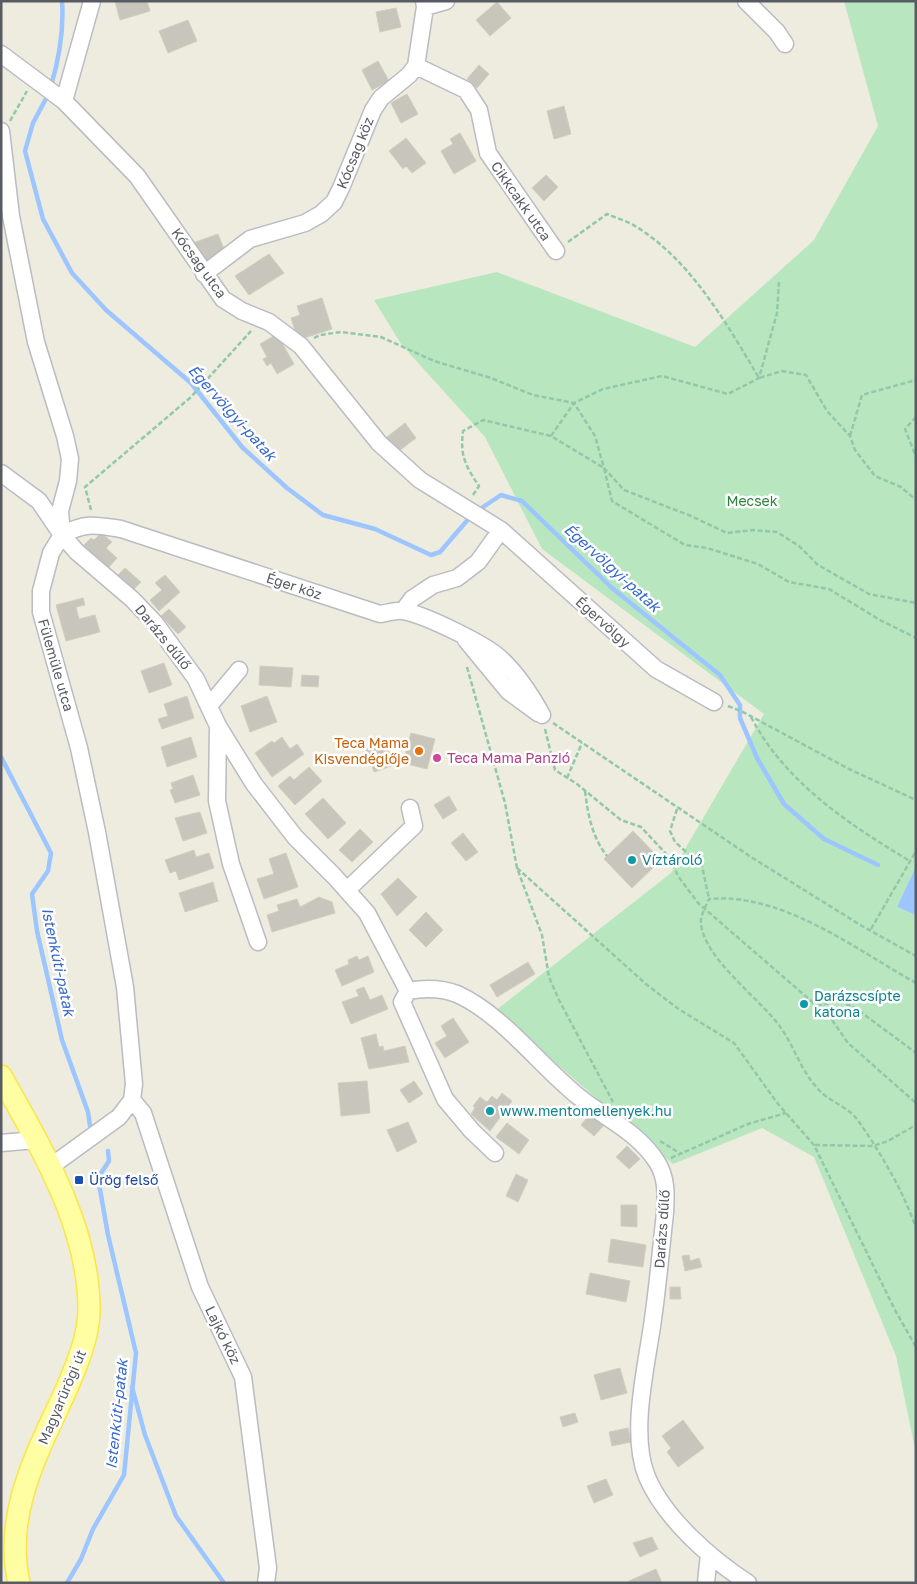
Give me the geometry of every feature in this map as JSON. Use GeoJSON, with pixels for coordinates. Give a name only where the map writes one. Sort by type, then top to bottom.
{"type":"FeatureCollection","features":[{"type":"Feature","properties":{"kind":"main road","name":"Magyarürögi út"},"geometry":{"type":"LineString","coordinates":[[1,1076],[50,1167],[71,1218],[86,1272],[89,1314],[83,1347],[78,1362],[22,1492],[15,1527],[15,1567],[19,1583]]}},
{"type":"Feature","properties":{"kind":"street"},"geometry":{"type":"LineString","coordinates":[[60,98],[92,1]]}},
{"type":"Feature","properties":{"kind":"street"},"geometry":{"type":"LineString","coordinates":[[416,66],[425,4],[446,1]]}},
{"type":"Feature","properties":{"kind":"street"},"geometry":{"type":"LineString","coordinates":[[746,1],[777,32],[785,44]]}},
{"type":"Feature","properties":{"kind":"street","name":"Kócsag utca"},"geometry":{"type":"LineString","coordinates":[[1,54],[60,98],[137,176],[223,299],[242,312],[262,319],[286,333],[301,346],[379,443],[420,480],[502,530]]}},
{"type":"Feature","properties":{"kind":"street","name":"Cikkcakk utca"},"geometry":{"type":"LineString","coordinates":[[416,66],[466,90],[479,110],[488,153],[556,251]]}},
{"type":"Feature","properties":{"kind":"street","name":"Kócsag köz"},"geometry":{"type":"LineString","coordinates":[[204,274],[250,239],[305,223],[327,208],[341,188],[372,110],[380,98],[410,75],[416,66]]}},
{"type":"Feature","properties":{"kind":"street"},"geometry":{"type":"LineString","coordinates":[[1,133],[11,216],[36,342],[65,436],[70,460],[68,482],[60,511],[62,535]]}},
{"type":"Feature","properties":{"kind":"street","name":"Darázs dűlő"},"geometry":{"type":"LineString","coordinates":[[1,473],[39,501],[62,535],[77,552],[132,599],[155,623],[196,678],[218,726],[254,784],[294,837],[347,890],[367,913],[408,991]]}},
{"type":"Feature","properties":{"kind":"street","name":"Éger köz"},"geometry":{"type":"LineString","coordinates":[[62,535],[76,526],[94,524],[122,529],[380,614],[403,611]]}},
{"type":"Feature","properties":{"kind":"street"},"geometry":{"type":"LineString","coordinates":[[502,530],[478,562],[457,578],[433,585],[412,599],[403,611],[486,647],[502,659],[528,690],[542,715]]}},
{"type":"Feature","properties":{"kind":"street","name":"Égervölgy"},"geometry":{"type":"LineString","coordinates":[[502,530],[656,669],[714,702]]}},
{"type":"Feature","properties":{"kind":"street","name":"Fülemüle utca"},"geometry":{"type":"LineString","coordinates":[[62,535],[51,553],[41,591],[41,612],[79,748],[126,987],[134,1084],[132,1100]]}},
{"type":"Feature","properties":{"kind":"street"},"geometry":{"type":"LineString","coordinates":[[209,706],[239,670]]}},
{"type":"Feature","properties":{"kind":"street","name":"Darázs dűlő"},"geometry":{"type":"LineString","coordinates":[[218,726],[217,801],[231,864],[258,942]]}},
{"type":"Feature","properties":{"kind":"street"},"geometry":{"type":"LineString","coordinates":[[347,890],[414,826],[410,808]]}},
{"type":"Feature","properties":{"kind":"street","name":"Darázs dűlő"},"geometry":{"type":"LineString","coordinates":[[408,991],[428,988],[457,994],[494,1018],[579,1098],[630,1132],[658,1163],[666,1187],[665,1213],[642,1400],[641,1449],[647,1476],[658,1500],[709,1554],[748,1583]]}},
{"type":"Feature","properties":{"kind":"street","name":"Darázs dűlő"},"geometry":{"type":"LineString","coordinates":[[408,991],[402,1002],[446,1099],[472,1131],[496,1153]]}},
{"type":"Feature","properties":{"kind":"street"},"geometry":{"type":"LineString","coordinates":[[50,1167],[118,1117],[132,1100]]}},
{"type":"Feature","properties":{"kind":"street","name":"Lajkó köz"},"geometry":{"type":"LineString","coordinates":[[132,1100],[143,1113],[200,1287],[243,1377],[268,1568],[266,1583]]}},
{"type":"Feature","properties":{"kind":"street"},"geometry":{"type":"LineString","coordinates":[[1,1143],[36,1140]]}},
{"type":"Feature","properties":{"kind":"street"},"geometry":{"type":"LineString","coordinates":[[706,1583],[709,1554]]}},
{"type":"Feature","properties":{"kind":"path"},"geometry":{"type":"LineString","coordinates":[[1,133],[23,99]]}},
{"type":"Feature","properties":{"kind":"path"},"geometry":{"type":"LineString","coordinates":[[556,251],[607,214],[634,225],[670,253],[718,310],[759,378]]}},
{"type":"Feature","properties":{"kind":"path"},"geometry":{"type":"LineString","coordinates":[[759,378],[777,313],[779,282]]}},
{"type":"Feature","properties":{"kind":"path"},"geometry":{"type":"LineString","coordinates":[[94,524],[85,487],[191,397],[262,319]]}},
{"type":"Feature","properties":{"kind":"path"},"geometry":{"type":"LineString","coordinates":[[301,346],[320,335],[341,332],[381,337],[434,361],[491,378],[533,395],[574,403],[595,436],[612,501],[685,545],[707,548],[758,564],[789,582],[829,589],[880,620],[916,638]]}},
{"type":"Feature","properties":{"kind":"path"},"geometry":{"type":"LineString","coordinates":[[551,436],[574,403],[603,389],[662,376],[728,394],[759,378],[782,371],[806,376],[827,411],[850,436],[855,450],[875,476],[901,487],[916,500]]}},
{"type":"Feature","properties":{"kind":"path"},"geometry":{"type":"LineString","coordinates":[[850,436],[862,395],[916,380]]}},
{"type":"Feature","properties":{"kind":"path"},"geometry":{"type":"LineString","coordinates":[[916,417],[905,429],[916,457]]}},
{"type":"Feature","properties":{"kind":"path"},"geometry":{"type":"LineString","coordinates":[[471,512],[479,486],[467,468],[460,450],[464,431],[483,420],[551,436],[604,468],[624,490],[691,516],[727,533],[753,530],[777,532],[799,546],[818,565],[869,594],[916,603]]}},
{"type":"Feature","properties":{"kind":"path"},"geometry":{"type":"LineString","coordinates":[[477,700],[505,803],[518,868],[542,934],[549,977],[559,1000],[607,1091]]}},
{"type":"Feature","properties":{"kind":"path"},"geometry":{"type":"LineString","coordinates":[[734,707],[848,769],[916,800]]}},
{"type":"Feature","properties":{"kind":"path"},"geometry":{"type":"LineString","coordinates":[[542,715],[677,809],[728,842],[862,926],[871,929],[916,956]]}},
{"type":"Feature","properties":{"kind":"path"},"geometry":{"type":"LineString","coordinates":[[542,715],[555,770],[585,790],[621,820],[641,827],[670,858],[678,876],[705,909],[832,1020],[848,1043],[916,1103]]}},
{"type":"Feature","properties":{"kind":"path"},"geometry":{"type":"LineString","coordinates":[[750,715],[768,744],[793,776],[819,799],[871,838],[910,861]]}},
{"type":"Feature","properties":{"kind":"path"},"geometry":{"type":"LineString","coordinates":[[568,778],[582,743]]}},
{"type":"Feature","properties":{"kind":"path"},"geometry":{"type":"LineString","coordinates":[[585,790],[589,817],[599,846],[607,856]]}},
{"type":"Feature","properties":{"kind":"path"},"geometry":{"type":"LineString","coordinates":[[677,809],[670,831],[676,842],[702,866],[709,899],[700,922],[703,934],[734,978],[780,1026],[796,1052],[804,1073],[819,1091],[856,1117],[906,1199],[916,1228]]}},
{"type":"Feature","properties":{"kind":"path"},"geometry":{"type":"LineString","coordinates":[[871,929],[916,851]]}},
{"type":"Feature","properties":{"kind":"path"},"geometry":{"type":"LineString","coordinates":[[518,868],[647,985],[680,1010],[734,1044],[786,1113],[814,1145],[895,1310],[916,1347]]}},
{"type":"Feature","properties":{"kind":"path"},"geometry":{"type":"LineString","coordinates":[[709,899],[728,897],[770,907],[824,928],[916,983]]}},
{"type":"Feature","properties":{"kind":"path"},"geometry":{"type":"LineString","coordinates":[[816,1006],[838,1001],[854,1007],[916,1053]]}},
{"type":"Feature","properties":{"kind":"path"},"geometry":{"type":"LineString","coordinates":[[682,1155],[748,1124],[786,1113]]}},
{"type":"Feature","properties":{"kind":"path"},"geometry":{"type":"LineString","coordinates":[[814,1145],[873,1146],[916,1125]]}},
{"type":"Feature","properties":{"kind":"green space","name":"Mecsek"},"geometry":{"type":"Polygon","coordinates":[[[844,1],[916,1],[916,866],[897,907],[916,915],[916,1454],[896,1356],[814,1157],[762,1128],[673,1164],[495,1011],[671,873],[764,714],[542,549],[485,437],[401,344],[374,300],[497,272],[695,347],[814,240],[878,126],[844,1]]]}},
{"type":"Feature","properties":{"kind":"water"},"geometry":{"type":"Polygon","coordinates":[[[916,866],[916,915],[897,907],[916,866]]]}},
{"type":"Feature","properties":{"kind":"building"},"geometry":{"type":"Polygon","coordinates":[[[115,1],[147,1],[150,11],[120,20],[115,1]]]}},
{"type":"Feature","properties":{"kind":"building"},"geometry":{"type":"Polygon","coordinates":[[[497,2],[511,18],[490,36],[476,20],[497,2]]]}},
{"type":"Feature","properties":{"kind":"building"},"geometry":{"type":"Polygon","coordinates":[[[396,8],[401,27],[380,32],[376,12],[396,8]]]}},
{"type":"Feature","properties":{"kind":"building"},"geometry":{"type":"Polygon","coordinates":[[[188,20],[197,41],[168,53],[159,31],[188,20]]]}},
{"type":"Feature","properties":{"kind":"building"},"geometry":{"type":"Polygon","coordinates":[[[378,61],[389,81],[372,90],[362,70],[378,61]]]}},
{"type":"Feature","properties":{"kind":"building"},"geometry":{"type":"Polygon","coordinates":[[[479,65],[489,74],[477,88],[467,79],[479,65]]]}},
{"type":"Feature","properties":{"kind":"building"},"geometry":{"type":"Polygon","coordinates":[[[407,94],[418,114],[401,123],[391,103],[407,94]]]}},
{"type":"Feature","properties":{"kind":"building"},"geometry":{"type":"Polygon","coordinates":[[[564,106],[571,134],[554,139],[547,111],[564,106]]]}},
{"type":"Feature","properties":{"kind":"building"},"geometry":{"type":"Polygon","coordinates":[[[460,133],[476,161],[454,174],[441,151],[453,144],[450,139],[460,133]]]}},
{"type":"Feature","properties":{"kind":"building"},"geometry":{"type":"Polygon","coordinates":[[[406,138],[426,163],[412,173],[406,166],[403,169],[389,151],[406,138]]]}},
{"type":"Feature","properties":{"kind":"building"},"geometry":{"type":"Polygon","coordinates":[[[546,175],[558,187],[544,201],[532,188],[546,175]]]}},
{"type":"Feature","properties":{"kind":"building"},"geometry":{"type":"Polygon","coordinates":[[[218,234],[226,254],[201,264],[193,243],[218,234]]]}},
{"type":"Feature","properties":{"kind":"building"},"geometry":{"type":"Polygon","coordinates":[[[269,254],[284,273],[249,295],[235,276],[269,254]]]}},
{"type":"Feature","properties":{"kind":"building"},"geometry":{"type":"Polygon","coordinates":[[[322,298],[332,329],[298,340],[291,318],[300,315],[297,306],[322,298]]]}},
{"type":"Feature","properties":{"kind":"building"},"geometry":{"type":"Polygon","coordinates":[[[277,334],[294,364],[277,374],[271,363],[267,366],[263,359],[267,357],[260,344],[277,334]]]}},
{"type":"Feature","properties":{"kind":"building"},"geometry":{"type":"Polygon","coordinates":[[[405,423],[416,438],[395,454],[383,440],[405,423]]]}},
{"type":"Feature","properties":{"kind":"building"},"geometry":{"type":"Polygon","coordinates":[[[101,533],[112,542],[106,548],[117,558],[108,568],[84,545],[91,538],[94,540],[101,533]]]}},
{"type":"Feature","properties":{"kind":"building"},"geometry":{"type":"Polygon","coordinates":[[[125,568],[141,582],[134,589],[118,575],[125,568]]]}},
{"type":"Feature","properties":{"kind":"building"},"geometry":{"type":"Polygon","coordinates":[[[165,575],[180,592],[159,611],[150,600],[162,590],[155,583],[165,575]]]}},
{"type":"Feature","properties":{"kind":"building"},"geometry":{"type":"Polygon","coordinates":[[[83,598],[85,605],[76,607],[79,619],[95,615],[100,632],[66,641],[56,605],[83,598]]]}},
{"type":"Feature","properties":{"kind":"building"},"geometry":{"type":"Polygon","coordinates":[[[169,609],[186,627],[178,634],[161,616],[169,609]]]}},
{"type":"Feature","properties":{"kind":"building"},"geometry":{"type":"Polygon","coordinates":[[[164,663],[172,685],[149,693],[141,671],[164,663]]]}},
{"type":"Feature","properties":{"kind":"building"},"geometry":{"type":"Polygon","coordinates":[[[260,666],[293,668],[291,687],[259,685],[260,666]]]}},
{"type":"Feature","properties":{"kind":"building"},"geometry":{"type":"Polygon","coordinates":[[[302,675],[319,676],[318,687],[301,686],[302,675]]]}},
{"type":"Feature","properties":{"kind":"building"},"geometry":{"type":"Polygon","coordinates":[[[187,696],[194,718],[162,729],[158,719],[168,716],[164,704],[187,696]]]}},
{"type":"Feature","properties":{"kind":"building"},"geometry":{"type":"Polygon","coordinates":[[[267,696],[277,722],[250,732],[241,706],[267,696]]]}},
{"type":"Feature","properties":{"kind":"building","name":"Teca Mama Kisvendéglője"},"geometry":{"type":"Polygon","coordinates":[[[411,733],[435,739],[427,769],[403,763],[411,733]]]}},
{"type":"Feature","properties":{"kind":"building"},"geometry":{"type":"Polygon","coordinates":[[[191,737],[197,757],[167,767],[161,747],[191,737]]]}},
{"type":"Feature","properties":{"kind":"building"},"geometry":{"type":"Polygon","coordinates":[[[282,737],[290,749],[297,744],[304,754],[272,777],[255,753],[272,741],[274,743],[282,737]]]}},
{"type":"Feature","properties":{"kind":"building"},"geometry":{"type":"Polygon","coordinates":[[[376,745],[377,750],[387,746],[394,765],[374,772],[366,749],[376,745]]]}},
{"type":"Feature","properties":{"kind":"building"},"geometry":{"type":"Polygon","coordinates":[[[309,767],[322,781],[295,805],[278,786],[290,776],[294,780],[309,767]]]}},
{"type":"Feature","properties":{"kind":"building"},"geometry":{"type":"Polygon","coordinates":[[[193,775],[200,795],[175,803],[170,790],[173,789],[171,783],[193,775]]]}},
{"type":"Feature","properties":{"kind":"building"},"geometry":{"type":"Polygon","coordinates":[[[449,796],[457,810],[443,819],[434,805],[449,796]]]}},
{"type":"Feature","properties":{"kind":"building"},"geometry":{"type":"Polygon","coordinates":[[[323,798],[346,823],[328,839],[305,814],[323,798]]]}},
{"type":"Feature","properties":{"kind":"building"},"geometry":{"type":"Polygon","coordinates":[[[200,812],[207,833],[183,841],[175,818],[200,812]]]}},
{"type":"Feature","properties":{"kind":"building"},"geometry":{"type":"Polygon","coordinates":[[[360,829],[373,842],[352,862],[339,850],[360,829]]]}},
{"type":"Feature","properties":{"kind":"building","name":"Víztároló"},"geometry":{"type":"Polygon","coordinates":[[[633,831],[661,860],[632,888],[604,859],[633,831]]]}},
{"type":"Feature","properties":{"kind":"building"},"geometry":{"type":"Polygon","coordinates":[[[463,833],[478,852],[466,861],[451,843],[463,833]]]}},
{"type":"Feature","properties":{"kind":"building"},"geometry":{"type":"Polygon","coordinates":[[[194,850],[196,857],[209,853],[214,868],[179,880],[176,871],[170,873],[165,860],[194,850]]]}},
{"type":"Feature","properties":{"kind":"building"},"geometry":{"type":"Polygon","coordinates":[[[286,853],[298,887],[264,899],[257,879],[274,874],[269,859],[286,853]]]}},
{"type":"Feature","properties":{"kind":"building"},"geometry":{"type":"Polygon","coordinates":[[[398,878],[417,897],[397,916],[381,894],[398,878]]]}},
{"type":"Feature","properties":{"kind":"building"},"geometry":{"type":"Polygon","coordinates":[[[213,882],[218,901],[185,912],[179,893],[213,882]]]}},
{"type":"Feature","properties":{"kind":"building"},"geometry":{"type":"Polygon","coordinates":[[[319,897],[332,902],[335,913],[272,932],[267,915],[279,911],[277,905],[297,899],[300,907],[319,897]]]}},
{"type":"Feature","properties":{"kind":"building"},"geometry":{"type":"Polygon","coordinates":[[[426,912],[443,930],[426,947],[409,930],[426,912]]]}},
{"type":"Feature","properties":{"kind":"building"},"geometry":{"type":"Polygon","coordinates":[[[357,956],[359,960],[368,956],[374,972],[342,986],[335,970],[349,964],[348,960],[357,956]]]}},
{"type":"Feature","properties":{"kind":"building"},"geometry":{"type":"Polygon","coordinates":[[[528,962],[535,974],[497,997],[490,985],[528,962]]]}},
{"type":"Feature","properties":{"kind":"building"},"geometry":{"type":"Polygon","coordinates":[[[364,987],[370,1000],[382,995],[388,1009],[351,1024],[342,1002],[359,996],[356,990],[364,987]]]}},
{"type":"Feature","properties":{"kind":"building"},"geometry":{"type":"Polygon","coordinates":[[[453,1018],[469,1042],[445,1058],[435,1043],[447,1036],[441,1026],[453,1018]]]}},
{"type":"Feature","properties":{"kind":"building"},"geometry":{"type":"Polygon","coordinates":[[[376,1034],[379,1047],[383,1046],[384,1051],[405,1046],[409,1062],[369,1069],[361,1038],[376,1034]]]}},
{"type":"Feature","properties":{"kind":"building"},"geometry":{"type":"Polygon","coordinates":[[[367,1081],[370,1113],[341,1116],[338,1083],[367,1081]]]}},
{"type":"Feature","properties":{"kind":"building"},"geometry":{"type":"Polygon","coordinates":[[[414,1081],[423,1094],[409,1103],[400,1090],[414,1081]]]}},
{"type":"Feature","properties":{"kind":"building","name":"www.mentomellenyek.hu"},"geometry":{"type":"Polygon","coordinates":[[[502,1093],[512,1101],[490,1131],[471,1114],[475,1108],[473,1106],[480,1097],[487,1102],[492,1096],[497,1100],[502,1093]]]}},
{"type":"Feature","properties":{"kind":"building"},"geometry":{"type":"Polygon","coordinates":[[[591,1113],[605,1124],[594,1136],[581,1125],[591,1113]]]}},
{"type":"Feature","properties":{"kind":"building"},"geometry":{"type":"Polygon","coordinates":[[[408,1122],[417,1142],[397,1152],[387,1130],[408,1122]]]}},
{"type":"Feature","properties":{"kind":"building"},"geometry":{"type":"Polygon","coordinates":[[[507,1123],[529,1140],[519,1154],[496,1137],[507,1123]]]}},
{"type":"Feature","properties":{"kind":"building"},"geometry":{"type":"Polygon","coordinates":[[[627,1146],[640,1159],[629,1169],[616,1157],[627,1146]]]}},
{"type":"Feature","properties":{"kind":"building"},"geometry":{"type":"Polygon","coordinates":[[[516,1174],[528,1180],[518,1202],[506,1196],[516,1174]]]}},
{"type":"Feature","properties":{"kind":"building"},"geometry":{"type":"Polygon","coordinates":[[[621,1205],[637,1205],[637,1227],[621,1226],[621,1205]]]}},
{"type":"Feature","properties":{"kind":"building"},"geometry":{"type":"Polygon","coordinates":[[[611,1239],[646,1245],[643,1267],[608,1262],[611,1239]]]}},
{"type":"Feature","properties":{"kind":"building"},"geometry":{"type":"Polygon","coordinates":[[[689,1255],[690,1261],[699,1258],[702,1267],[685,1271],[682,1256],[689,1255]]]}},
{"type":"Feature","properties":{"kind":"building"},"geometry":{"type":"Polygon","coordinates":[[[590,1273],[630,1281],[626,1302],[586,1294],[590,1273]]]}},
{"type":"Feature","properties":{"kind":"building"},"geometry":{"type":"Polygon","coordinates":[[[670,1287],[680,1287],[681,1299],[670,1299],[670,1287]]]}},
{"type":"Feature","properties":{"kind":"building"},"geometry":{"type":"Polygon","coordinates":[[[620,1368],[627,1393],[601,1400],[594,1375],[620,1368]]]}},
{"type":"Feature","properties":{"kind":"building"},"geometry":{"type":"Polygon","coordinates":[[[575,1413],[578,1422],[563,1427],[560,1417],[575,1413]]]}},
{"type":"Feature","properties":{"kind":"building"},"geometry":{"type":"Polygon","coordinates":[[[683,1420],[704,1448],[678,1467],[667,1452],[671,1448],[662,1436],[683,1420]]]}},
{"type":"Feature","properties":{"kind":"building"},"geometry":{"type":"Polygon","coordinates":[[[628,1428],[631,1442],[612,1446],[609,1432],[628,1428]]]}},
{"type":"Feature","properties":{"kind":"building"},"geometry":{"type":"Polygon","coordinates":[[[606,1479],[613,1495],[594,1503],[587,1486],[606,1479]]]}},
{"type":"Feature","properties":{"kind":"building"},"geometry":{"type":"Polygon","coordinates":[[[652,1537],[658,1549],[640,1557],[633,1543],[652,1537]]]}},
{"type":"Feature","properties":{"kind":"building"},"geometry":{"type":"Polygon","coordinates":[[[656,1569],[662,1583],[629,1583],[629,1581],[656,1569]]]}},
{"type":"Feature","properties":{"kind":"waterway","name":"Égervölgyi-patak"},"geometry":{"type":"LineString","coordinates":[[51,86],[60,44],[62,1]]}},
{"type":"Feature","properties":{"kind":"waterway","name":"Égervölgyi-patak"},"geometry":{"type":"LineString","coordinates":[[49,93],[33,123],[25,151],[43,219],[72,273],[106,310],[191,383],[242,447],[287,488],[323,515],[375,529],[431,555],[440,552],[471,516]]}},
{"type":"Feature","properties":{"kind":"waterway","name":"Égervölgyi-patak"},"geometry":{"type":"LineString","coordinates":[[477,511],[501,495],[522,501],[612,588],[720,675],[740,705],[740,718],[757,758],[784,804],[824,839],[878,865]]}},
{"type":"Feature","properties":{"kind":"waterway","name":"Istenkúti-patak"},"geometry":{"type":"LineString","coordinates":[[1,757],[51,853],[48,871],[32,894],[37,931],[62,1040],[88,1112],[90,1126]]}},
{"type":"Feature","properties":{"kind":"waterway","name":"Istenkúti-patak"},"geometry":{"type":"LineString","coordinates":[[67,1583],[81,1559],[93,1529],[124,1475],[136,1353],[108,1235],[98,1178],[109,1161],[108,1151]]}},
{"type":"Feature","properties":{"kind":"waterway"},"geometry":{"type":"LineString","coordinates":[[132,1387],[145,1435],[176,1516],[224,1583]]}},
{"type":"Feature","properties":{"kind":"place","name":"Teca Mama Kisvendéglője"},"geometry":{"type":"Point","coordinates":[419,751]}},
{"type":"Feature","properties":{"kind":"place","name":"Teca Mama Panzió"},"geometry":{"type":"Point","coordinates":[437,758]}},
{"type":"Feature","properties":{"kind":"place","name":"Víztároló"},"geometry":{"type":"Point","coordinates":[632,860]}},
{"type":"Feature","properties":{"kind":"place","name":"Darázscsípte katona"},"geometry":{"type":"Point","coordinates":[804,1004]}},
{"type":"Feature","properties":{"kind":"place","name":"www.mentomellenyek.hu"},"geometry":{"type":"Point","coordinates":[490,1111]}},
{"type":"Feature","properties":{"kind":"place","name":"Ürög felső"},"geometry":{"type":"Point","coordinates":[79,1180]}}]}
